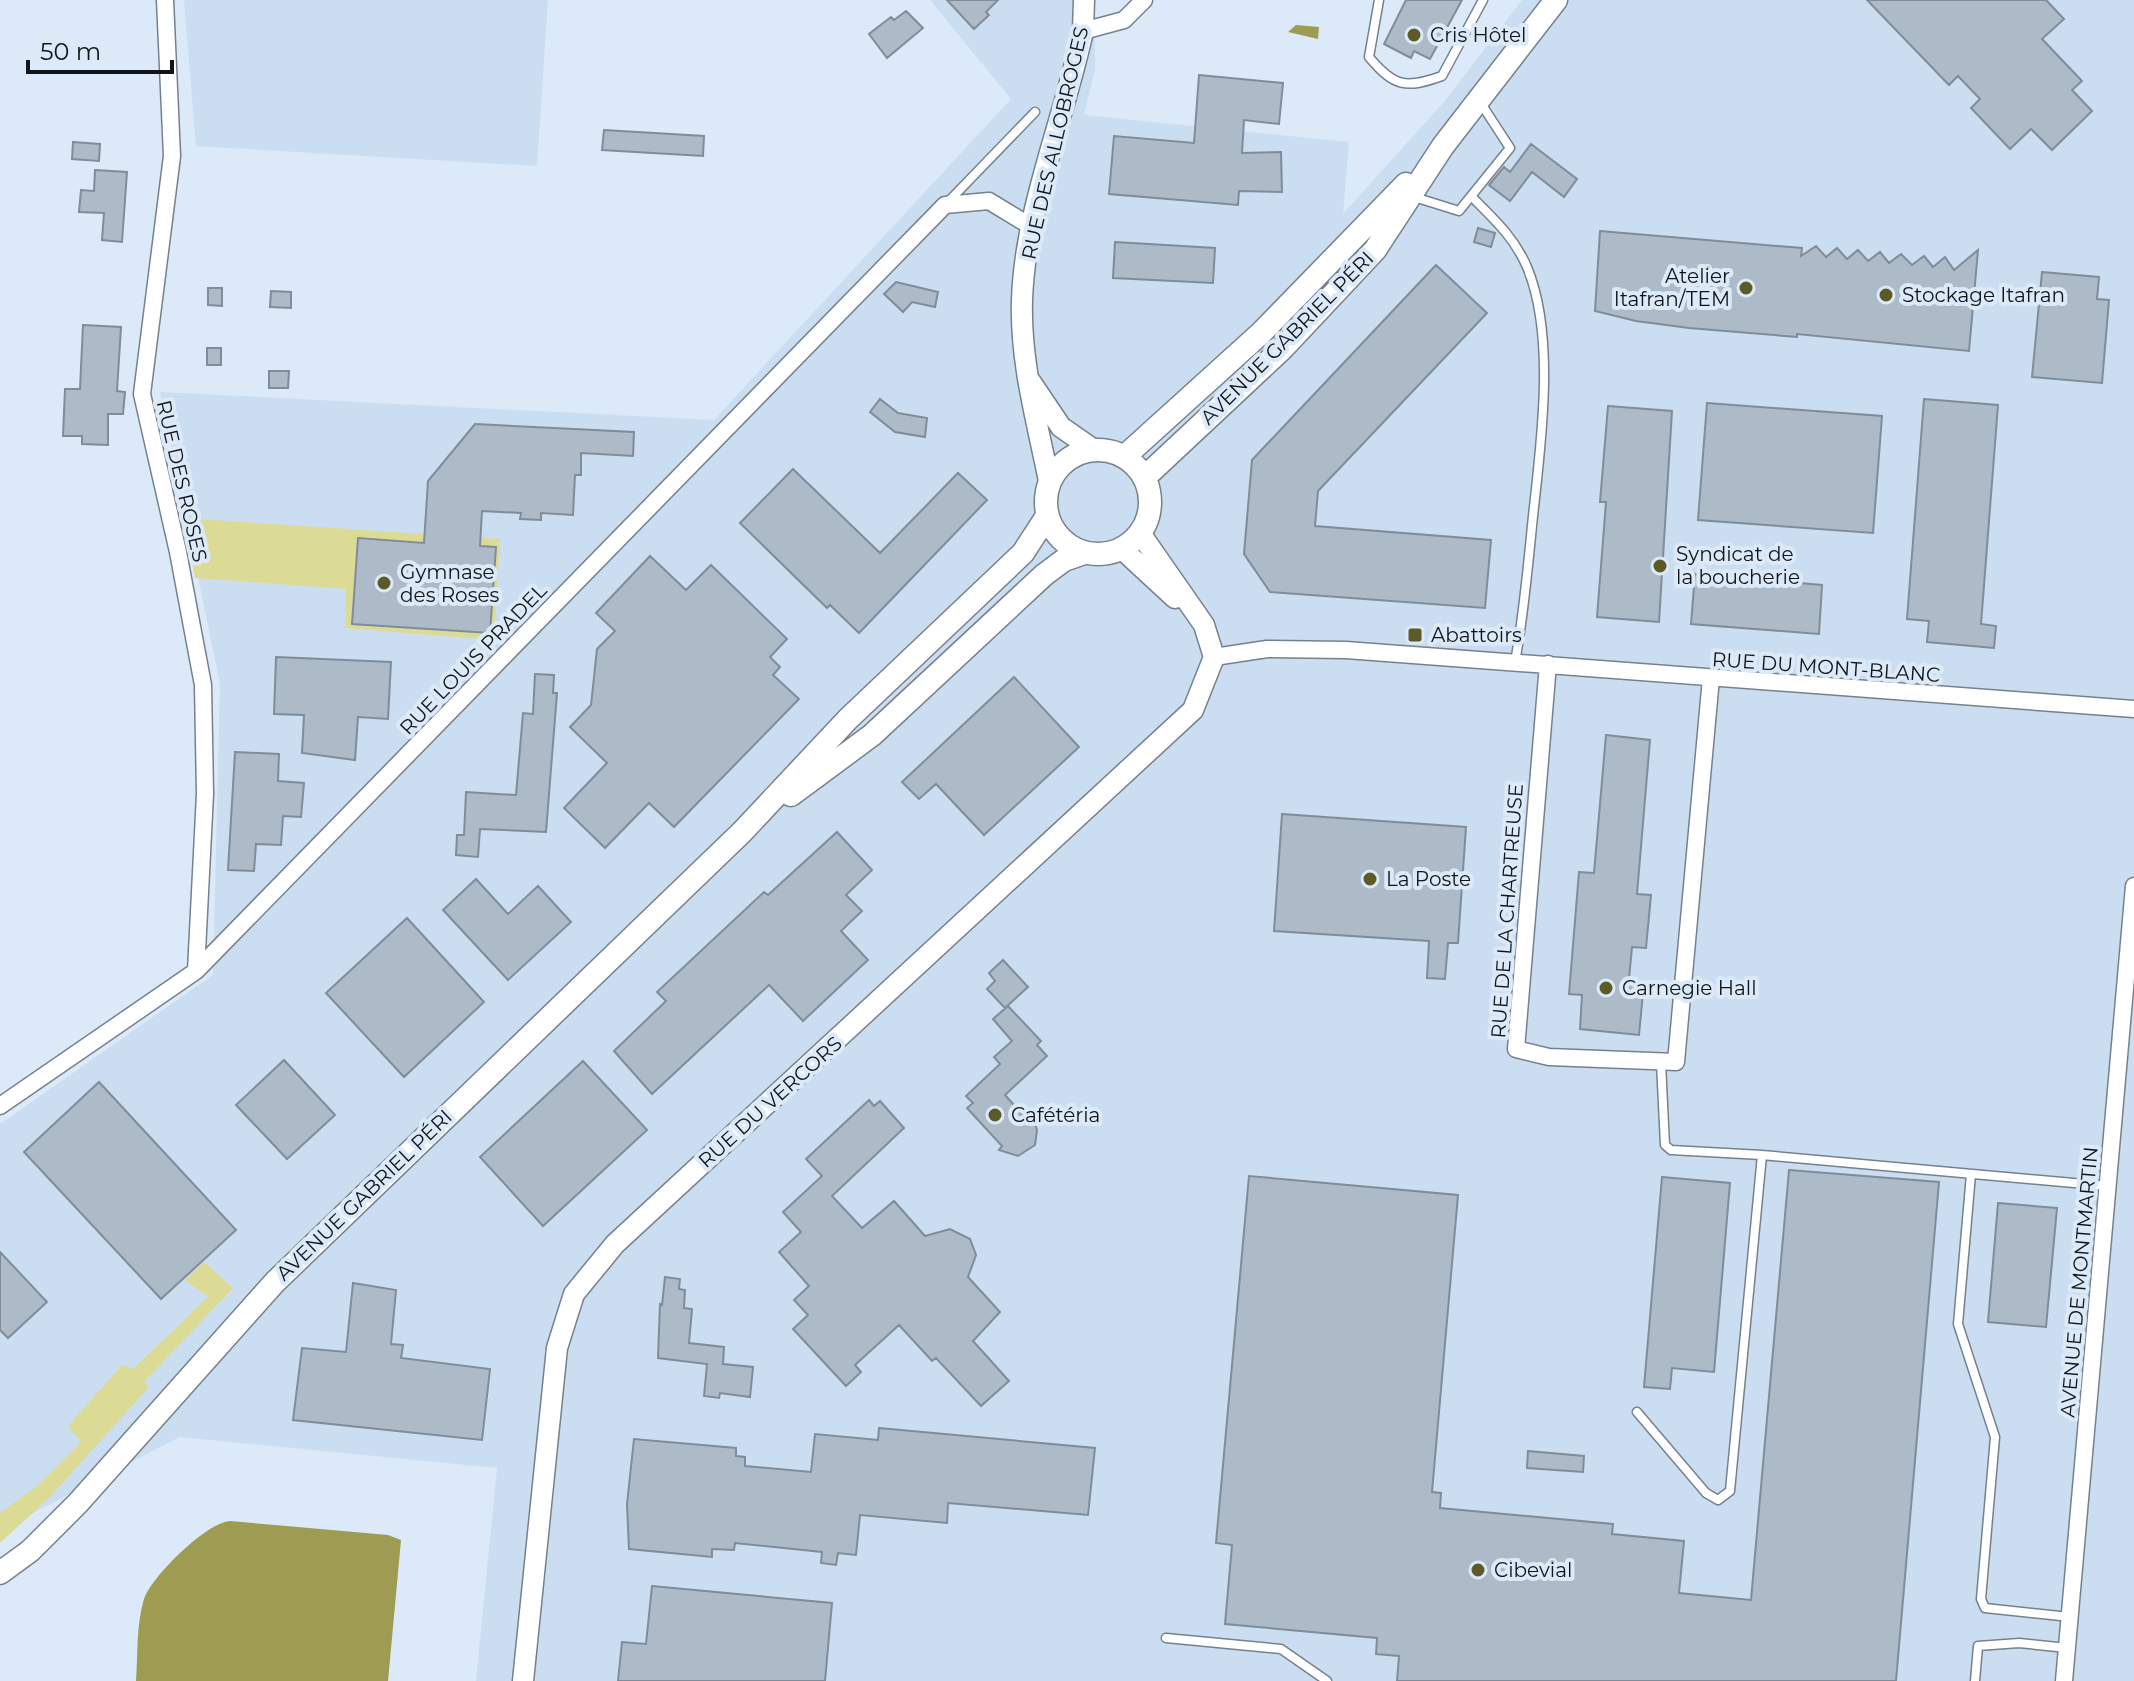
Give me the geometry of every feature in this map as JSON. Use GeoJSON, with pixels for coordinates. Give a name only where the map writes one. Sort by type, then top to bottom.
{"type":"FeatureCollection","features":[{"type":"Feature","properties":{"kind":"main road","name":"AVENUE GABRIEL PÉRI"},"geometry":{"type":"LineString","coordinates":[[1144,478],[1283,348],[1375,250],[1443,146],[1556,0]]}},
{"type":"Feature","properties":{"kind":"main road","name":"AVENUE GABRIEL PÉRI"},"geometry":{"type":"LineString","coordinates":[[1124,457],[1261,333],[1443,146]]}},
{"type":"Feature","properties":{"kind":"main road"},"geometry":{"type":"LineString","coordinates":[[1094,450],[1124,457],[1144,478],[1150,506],[1140,533],[1122,549],[1110,553],[1084,553],[1061,539],[1047,516],[1049,481],[1072,456],[1094,450]]}},
{"type":"Feature","properties":{"kind":"main road","name":"AVENUE GABRIEL PÉRI"},"geometry":{"type":"LineString","coordinates":[[0,1573],[62,1520],[275,1282],[742,832],[848,719],[1023,553],[1047,516]]}},
{"type":"Feature","properties":{"kind":"main road","name":"AVENUE GABRIEL PÉRI"},"geometry":{"type":"LineString","coordinates":[[742,832],[872,735],[1044,575],[1064,560],[1084,553]]}},
{"type":"Feature","properties":{"kind":"street","name":"RUE DES ROSES"},"geometry":{"type":"LineString","coordinates":[[165,0],[172,156],[142,394],[178,552],[203,685],[205,794],[196,971]]}},
{"type":"Feature","properties":{"kind":"street","name":"RUE DES ALLOBROGES"},"geometry":{"type":"LineString","coordinates":[[1049,481],[1032,411],[1022,337],[1022,297],[1032,227],[1083,31],[1084,0]]}},
{"type":"Feature","properties":{"kind":"street"},"geometry":{"type":"LineString","coordinates":[[1083,31],[1124,20],[1144,0]]}},
{"type":"Feature","properties":{"kind":"street"},"geometry":{"type":"LineString","coordinates":[[945,205],[989,201],[1032,227]]}},
{"type":"Feature","properties":{"kind":"street","name":"RUE LOUIS PRADEL"},"geometry":{"type":"LineString","coordinates":[[0,1106],[196,971],[945,205]]}},
{"type":"Feature","properties":{"kind":"street","name":"RUE DES ALLOBROGES"},"geometry":{"type":"LineString","coordinates":[[1030,381],[1061,427],[1094,450]]}},
{"type":"Feature","properties":{"kind":"street"},"geometry":{"type":"LineString","coordinates":[[1140,533],[1204,625],[1214,657]]}},
{"type":"Feature","properties":{"kind":"street"},"geometry":{"type":"LineString","coordinates":[[1122,549],[1204,625]]}},
{"type":"Feature","properties":{"kind":"street","name":"RUE DU MONT-BLANC"},"geometry":{"type":"LineString","coordinates":[[1214,657],[1267,649],[1515,662],[2134,709]]}},
{"type":"Feature","properties":{"kind":"street","name":"RUE DU VERCORS"},"geometry":{"type":"LineString","coordinates":[[523,1681],[557,1348],[574,1294],[615,1244],[1193,710],[1214,657]]}},
{"type":"Feature","properties":{"kind":"street","name":"RUE DE LA CHARTREUSE"},"geometry":{"type":"LineString","coordinates":[[1548,664],[1516,1049],[1549,1057],[1661,1063]]}},
{"type":"Feature","properties":{"kind":"street"},"geometry":{"type":"LineString","coordinates":[[1661,1063],[1676,1062],[1711,678]]}},
{"type":"Feature","properties":{"kind":"street","name":"AVENUE DE MONTMARTIN"},"geometry":{"type":"LineString","coordinates":[[2064,1681],[2134,886]]}},
{"type":"Feature","properties":{"kind":"lane"},"geometry":{"type":"LineString","coordinates":[[1379,0],[1369,57],[1386,77],[1413,87],[1442,76],[1483,0]]}},
{"type":"Feature","properties":{"kind":"lane"},"geometry":{"type":"LineString","coordinates":[[1410,195],[1459,211],[1510,148],[1479,101]]}},
{"type":"Feature","properties":{"kind":"lane","name":"RUE LOUIS PRADEL"},"geometry":{"type":"LineString","coordinates":[[945,205],[1035,112]]}},
{"type":"Feature","properties":{"kind":"lane"},"geometry":{"type":"LineString","coordinates":[[1471,196],[1510,233],[1528,269],[1544,355],[1545,387],[1537,479],[1515,662]]}},
{"type":"Feature","properties":{"kind":"lane"},"geometry":{"type":"LineString","coordinates":[[1661,1063],[1665,1145],[1671,1150],[1762,1155],[2107,1186]]}},
{"type":"Feature","properties":{"kind":"lane"},"geometry":{"type":"LineString","coordinates":[[1637,1412],[1706,1493],[1718,1500],[1730,1491],[1762,1155]]}},
{"type":"Feature","properties":{"kind":"lane"},"geometry":{"type":"LineString","coordinates":[[1971,1174],[1958,1324],[1995,1437],[1981,1599],[1985,1608],[2070,1617]]}},
{"type":"Feature","properties":{"kind":"lane"},"geometry":{"type":"LineString","coordinates":[[1166,1638],[1281,1649],[1327,1681]]}},
{"type":"Feature","properties":{"kind":"lane"},"geometry":{"type":"LineString","coordinates":[[1975,1681],[1978,1646],[2019,1643],[2067,1648]]}},
{"type":"Feature","properties":{"kind":"shaded area"},"geometry":{"type":"Polygon","coordinates":[[[184,0],[548,0],[537,166],[196,146],[184,0]]]}},
{"type":"Feature","properties":{"kind":"shaded area"},"geometry":{"type":"Polygon","coordinates":[[[930,0],[1095,0],[1095,69],[1084,115],[1349,142],[1343,214],[1444,102],[1522,0],[2134,0],[2134,1681],[476,1681],[497,1468],[180,1437],[0,1530],[0,1124],[213,975],[220,684],[160,392],[714,420],[1011,99],[930,0]],[[1816,246],[1801,256],[1968,351],[1967,259],[1954,270],[1945,258],[1933,267],[1924,256],[1912,265],[1901,254],[1889,263],[1880,252],[1868,261],[1858,250],[1847,259],[1837,248],[1826,257],[1816,246]]]}},
{"type":"Feature","properties":{"kind":"shaded area"},"geometry":{"type":"Polygon","coordinates":[[[1296,25],[1319,27],[1318,39],[1288,32],[1296,25]]]}},
{"type":"Feature","properties":{"kind":"shaded area","name":"Gymnase des Roses"},"geometry":{"type":"Polygon","coordinates":[[[184,518],[500,539],[494,640],[345,628],[346,589],[195,578],[184,518]]]}},
{"type":"Feature","properties":{"kind":"shaded area"},"geometry":{"type":"Polygon","coordinates":[[[204,1262],[233,1288],[144,1382],[149,1387],[49,1498],[0,1543],[0,1513],[37,1486],[81,1442],[68,1426],[122,1365],[133,1369],[208,1297],[185,1280],[204,1262]]]}},
{"type":"Feature","properties":{"kind":"shaded area"},"geometry":{"type":"Polygon","coordinates":[[[230,1521],[388,1535],[401,1540],[388,1681],[136,1681],[140,1619],[149,1589],[168,1565],[195,1540],[230,1521]]]}},
{"type":"Feature","properties":{"kind":"building"},"geometry":{"type":"Polygon","coordinates":[[[947,0],[998,0],[986,12],[989,15],[974,29],[947,0]]]}},
{"type":"Feature","properties":{"kind":"building"},"geometry":{"type":"Polygon","coordinates":[[[1406,0],[1462,0],[1430,59],[1414,51],[1411,58],[1384,44],[1406,0]]]}},
{"type":"Feature","properties":{"kind":"building"},"geometry":{"type":"Polygon","coordinates":[[[1867,0],[2046,0],[2064,19],[2042,39],[2082,81],[2072,90],[2092,111],[2052,150],[2031,129],[2010,149],[1971,108],[1980,99],[1958,76],[1949,85],[1867,0]]]}},
{"type":"Feature","properties":{"kind":"building"},"geometry":{"type":"Polygon","coordinates":[[[906,11],[923,28],[887,58],[869,34],[891,17],[894,20],[906,11]]]}},
{"type":"Feature","properties":{"kind":"building"},"geometry":{"type":"Polygon","coordinates":[[[1199,75],[1283,83],[1279,124],[1244,120],[1242,153],[1281,152],[1282,192],[1239,191],[1238,205],[1109,194],[1114,136],[1194,143],[1199,75]]]}},
{"type":"Feature","properties":{"kind":"building"},"geometry":{"type":"Polygon","coordinates":[[[604,130],[704,136],[703,156],[602,150],[604,130]]]}},
{"type":"Feature","properties":{"kind":"building"},"geometry":{"type":"Polygon","coordinates":[[[73,142],[100,144],[99,161],[72,159],[73,142]]]}},
{"type":"Feature","properties":{"kind":"building"},"geometry":{"type":"Polygon","coordinates":[[[1531,144],[1577,179],[1564,197],[1532,172],[1510,201],[1489,185],[1504,167],[1510,172],[1531,144]]]}},
{"type":"Feature","properties":{"kind":"building"},"geometry":{"type":"Polygon","coordinates":[[[95,170],[127,172],[122,242],[102,240],[104,213],[79,212],[81,190],[94,191],[95,170]]]}},
{"type":"Feature","properties":{"kind":"building"},"geometry":{"type":"Polygon","coordinates":[[[1478,228],[1495,233],[1491,247],[1474,242],[1478,228]]]}},
{"type":"Feature","properties":{"kind":"building"},"geometry":{"type":"Polygon","coordinates":[[[1600,231],[1802,248],[1801,256],[1816,246],[1826,257],[1837,248],[1847,259],[1858,250],[1868,261],[1880,252],[1889,263],[1901,254],[1912,265],[1924,256],[1933,267],[1945,257],[1954,270],[1978,250],[1969,351],[1797,334],[1797,337],[1689,328],[1636,321],[1595,311],[1600,231]]]}},
{"type":"Feature","properties":{"kind":"building"},"geometry":{"type":"Polygon","coordinates":[[[1115,242],[1215,248],[1213,283],[1113,278],[1115,242]]]}},
{"type":"Feature","properties":{"kind":"building"},"geometry":{"type":"Polygon","coordinates":[[[1436,265],[1487,313],[1318,491],[1315,526],[1491,540],[1485,608],[1270,592],[1244,554],[1252,460],[1436,265]]]}},
{"type":"Feature","properties":{"kind":"building"},"geometry":{"type":"Polygon","coordinates":[[[2042,272],[2099,277],[2097,299],[2109,300],[2102,383],[2032,377],[2042,272]]]}},
{"type":"Feature","properties":{"kind":"building"},"geometry":{"type":"Polygon","coordinates":[[[896,282],[938,292],[935,307],[912,302],[903,312],[884,294],[896,282]]]}},
{"type":"Feature","properties":{"kind":"building"},"geometry":{"type":"Polygon","coordinates":[[[208,288],[222,288],[222,306],[208,305],[208,288]]]}},
{"type":"Feature","properties":{"kind":"building"},"geometry":{"type":"Polygon","coordinates":[[[271,291],[291,292],[291,308],[270,307],[271,291]]]}},
{"type":"Feature","properties":{"kind":"building"},"geometry":{"type":"Polygon","coordinates":[[[83,325],[121,327],[117,391],[125,392],[123,414],[108,414],[108,445],[82,444],[82,436],[63,436],[65,389],[80,389],[83,325]]]}},
{"type":"Feature","properties":{"kind":"building"},"geometry":{"type":"Polygon","coordinates":[[[207,348],[221,348],[221,365],[207,365],[207,348]]]}},
{"type":"Feature","properties":{"kind":"building"},"geometry":{"type":"Polygon","coordinates":[[[269,371],[289,371],[288,388],[269,388],[269,371]]]}},
{"type":"Feature","properties":{"kind":"building"},"geometry":{"type":"Polygon","coordinates":[[[880,399],[898,413],[927,418],[925,437],[895,432],[870,412],[880,399]]]}},
{"type":"Feature","properties":{"kind":"building"},"geometry":{"type":"Polygon","coordinates":[[[1924,399],[1998,405],[1981,624],[1996,626],[1994,648],[1927,642],[1929,621],[1907,619],[1924,399]]]}},
{"type":"Feature","properties":{"kind":"building"},"geometry":{"type":"Polygon","coordinates":[[[1707,403],[1882,416],[1873,533],[1698,520],[1707,403]]]}},
{"type":"Feature","properties":{"kind":"building"},"geometry":{"type":"Polygon","coordinates":[[[1608,406],[1672,411],[1659,622],[1597,617],[1606,502],[1600,502],[1608,406]]]}},
{"type":"Feature","properties":{"kind":"building"},"geometry":{"type":"Polygon","coordinates":[[[475,424],[634,432],[633,456],[581,453],[581,475],[575,475],[573,515],[541,513],[541,520],[520,519],[521,513],[482,511],[480,546],[496,547],[490,633],[352,624],[358,538],[424,543],[428,481],[475,424]]]}},
{"type":"Feature","properties":{"kind":"building"},"geometry":{"type":"Polygon","coordinates":[[[793,469],[880,553],[958,473],[987,500],[859,633],[830,605],[827,608],[740,523],[793,469]]]}},
{"type":"Feature","properties":{"kind":"building"},"geometry":{"type":"Polygon","coordinates":[[[650,556],[686,590],[711,565],[787,639],[770,657],[780,667],[773,675],[799,699],[674,827],[649,803],[605,848],[564,808],[607,763],[570,727],[591,705],[597,649],[615,631],[596,613],[650,556]]]}},
{"type":"Feature","properties":{"kind":"building"},"geometry":{"type":"Polygon","coordinates":[[[1695,574],[1822,585],[1819,634],[1691,624],[1695,574]]]}},
{"type":"Feature","properties":{"kind":"building"},"geometry":{"type":"Polygon","coordinates":[[[276,657],[391,662],[388,719],[358,717],[355,760],[302,753],[304,715],[274,714],[276,657]]]}},
{"type":"Feature","properties":{"kind":"building"},"geometry":{"type":"Polygon","coordinates":[[[535,674],[554,675],[553,693],[557,693],[546,832],[480,829],[478,857],[456,855],[457,835],[464,835],[466,792],[516,795],[523,713],[533,714],[535,674]]]}},
{"type":"Feature","properties":{"kind":"building"},"geometry":{"type":"Polygon","coordinates":[[[1014,677],[1079,747],[984,835],[936,784],[919,799],[902,782],[1014,677]]]}},
{"type":"Feature","properties":{"kind":"building"},"geometry":{"type":"Polygon","coordinates":[[[1606,735],[1650,740],[1637,894],[1651,895],[1646,948],[1632,947],[1629,979],[1644,982],[1639,1035],[1580,1029],[1582,995],[1569,994],[1579,872],[1594,873],[1606,735]]]}},
{"type":"Feature","properties":{"kind":"building"},"geometry":{"type":"Polygon","coordinates":[[[235,752],[279,754],[278,781],[304,783],[301,817],[283,816],[281,845],[256,844],[254,871],[228,870],[235,752]]]}},
{"type":"Feature","properties":{"kind":"building","name":"La Poste"},"geometry":{"type":"Polygon","coordinates":[[[1282,814],[1466,827],[1458,943],[1448,943],[1445,979],[1427,978],[1429,941],[1274,931],[1282,814]]]}},
{"type":"Feature","properties":{"kind":"building"},"geometry":{"type":"Polygon","coordinates":[[[837,832],[872,870],[846,895],[862,911],[841,931],[868,960],[803,1021],[769,985],[652,1094],[614,1051],[666,1001],[657,992],[764,892],[768,895],[837,832]]]}},
{"type":"Feature","properties":{"kind":"building"},"geometry":{"type":"Polygon","coordinates":[[[476,879],[508,914],[538,886],[571,922],[508,980],[443,910],[476,879]]]}},
{"type":"Feature","properties":{"kind":"building"},"geometry":{"type":"Polygon","coordinates":[[[407,918],[484,1002],[404,1077],[326,993],[407,918]]]}},
{"type":"Feature","properties":{"kind":"building"},"geometry":{"type":"Polygon","coordinates":[[[1003,960],[1028,987],[1005,1008],[987,989],[995,981],[989,973],[1003,960]]]}},
{"type":"Feature","properties":{"kind":"building"},"geometry":{"type":"Polygon","coordinates":[[[1008,1006],[1041,1041],[1037,1045],[1047,1056],[1005,1095],[1029,1122],[1033,1118],[1037,1130],[1035,1145],[1018,1156],[999,1150],[1002,1146],[967,1108],[973,1103],[966,1096],[1000,1064],[994,1057],[1012,1041],[993,1019],[1008,1006]]]}},
{"type":"Feature","properties":{"kind":"building"},"geometry":{"type":"Polygon","coordinates":[[[284,1060],[335,1115],[287,1159],[236,1105],[284,1060]]]}},
{"type":"Feature","properties":{"kind":"building"},"geometry":{"type":"Polygon","coordinates":[[[583,1061],[647,1130],[543,1226],[480,1157],[583,1061]]]}},
{"type":"Feature","properties":{"kind":"building"},"geometry":{"type":"Polygon","coordinates":[[[99,1082],[236,1230],[161,1299],[24,1152],[99,1082]]]}},
{"type":"Feature","properties":{"kind":"building"},"geometry":{"type":"Polygon","coordinates":[[[869,1100],[874,1106],[880,1101],[904,1128],[832,1196],[862,1228],[894,1201],[925,1236],[950,1229],[970,1239],[976,1255],[968,1277],[1000,1312],[973,1341],[1009,1381],[981,1406],[936,1358],[932,1361],[899,1325],[855,1365],[861,1372],[846,1386],[793,1329],[808,1315],[794,1300],[809,1286],[779,1252],[801,1232],[783,1212],[822,1176],[806,1159],[869,1100]]]}},
{"type":"Feature","properties":{"kind":"building"},"geometry":{"type":"Polygon","coordinates":[[[1789,1170],[1939,1182],[1896,1681],[1397,1681],[1399,1656],[1376,1654],[1377,1638],[1225,1624],[1232,1545],[1216,1543],[1249,1176],[1458,1195],[1432,1492],[1441,1493],[1440,1508],[1613,1524],[1612,1534],[1684,1541],[1679,1593],[1751,1600],[1789,1170]]]}},
{"type":"Feature","properties":{"kind":"building"},"geometry":{"type":"Polygon","coordinates":[[[1662,1177],[1730,1183],[1714,1372],[1672,1368],[1670,1389],[1644,1387],[1662,1177]]]}},
{"type":"Feature","properties":{"kind":"building"},"geometry":{"type":"Polygon","coordinates":[[[1998,1203],[2057,1208],[2046,1327],[1988,1322],[1998,1203]]]}},
{"type":"Feature","properties":{"kind":"building"},"geometry":{"type":"Polygon","coordinates":[[[0,1252],[47,1302],[8,1338],[0,1330],[0,1252]]]}},
{"type":"Feature","properties":{"kind":"building"},"geometry":{"type":"Polygon","coordinates":[[[665,1277],[680,1279],[679,1289],[685,1290],[684,1308],[692,1309],[689,1343],[724,1347],[723,1364],[753,1367],[750,1397],[720,1393],[719,1398],[704,1396],[707,1364],[658,1358],[660,1304],[665,1277]]]}},
{"type":"Feature","properties":{"kind":"building"},"geometry":{"type":"Polygon","coordinates":[[[353,1283],[396,1290],[391,1344],[403,1345],[401,1358],[490,1369],[482,1440],[293,1420],[302,1348],[346,1352],[353,1283]]]}},
{"type":"Feature","properties":{"kind":"building"},"geometry":{"type":"Polygon","coordinates":[[[879,1428],[1095,1448],[1088,1515],[948,1503],[947,1523],[860,1515],[856,1555],[838,1553],[836,1565],[821,1563],[822,1552],[735,1543],[734,1550],[712,1549],[712,1557],[629,1549],[627,1504],[634,1439],[736,1448],[736,1456],[745,1457],[745,1466],[811,1472],[815,1434],[878,1440],[879,1428]]]}},
{"type":"Feature","properties":{"kind":"building"},"geometry":{"type":"Polygon","coordinates":[[[1528,1451],[1584,1456],[1583,1472],[1527,1468],[1528,1451]]]}},
{"type":"Feature","properties":{"kind":"building"},"geometry":{"type":"Polygon","coordinates":[[[652,1586],[832,1603],[825,1681],[618,1681],[622,1642],[646,1644],[652,1586]]]}},
{"type":"Feature","properties":{"kind":"place","name":"Cris Hôtel"},"geometry":{"type":"Point","coordinates":[1414,35]}},
{"type":"Feature","properties":{"kind":"place","name":"Atelier Itafran/TEM"},"geometry":{"type":"Point","coordinates":[1746,288]}},
{"type":"Feature","properties":{"kind":"place","name":"Stockage Itafran"},"geometry":{"type":"Point","coordinates":[1886,295]}},
{"type":"Feature","properties":{"kind":"place","name":"Syndicat de la boucherie"},"geometry":{"type":"Point","coordinates":[1660,566]}},
{"type":"Feature","properties":{"kind":"place","name":"Gymnase des Roses"},"geometry":{"type":"Point","coordinates":[384,583]}},
{"type":"Feature","properties":{"kind":"place","name":"Abattoirs"},"geometry":{"type":"Point","coordinates":[1415,635]}},
{"type":"Feature","properties":{"kind":"place","name":"La Poste"},"geometry":{"type":"Point","coordinates":[1370,879]}},
{"type":"Feature","properties":{"kind":"place","name":"Carnegie Hall"},"geometry":{"type":"Point","coordinates":[1606,988]}},
{"type":"Feature","properties":{"kind":"place","name":"Cafétéria"},"geometry":{"type":"Point","coordinates":[995,1115]}},
{"type":"Feature","properties":{"kind":"place","name":"Cibevial"},"geometry":{"type":"Point","coordinates":[1478,1570]}}]}
